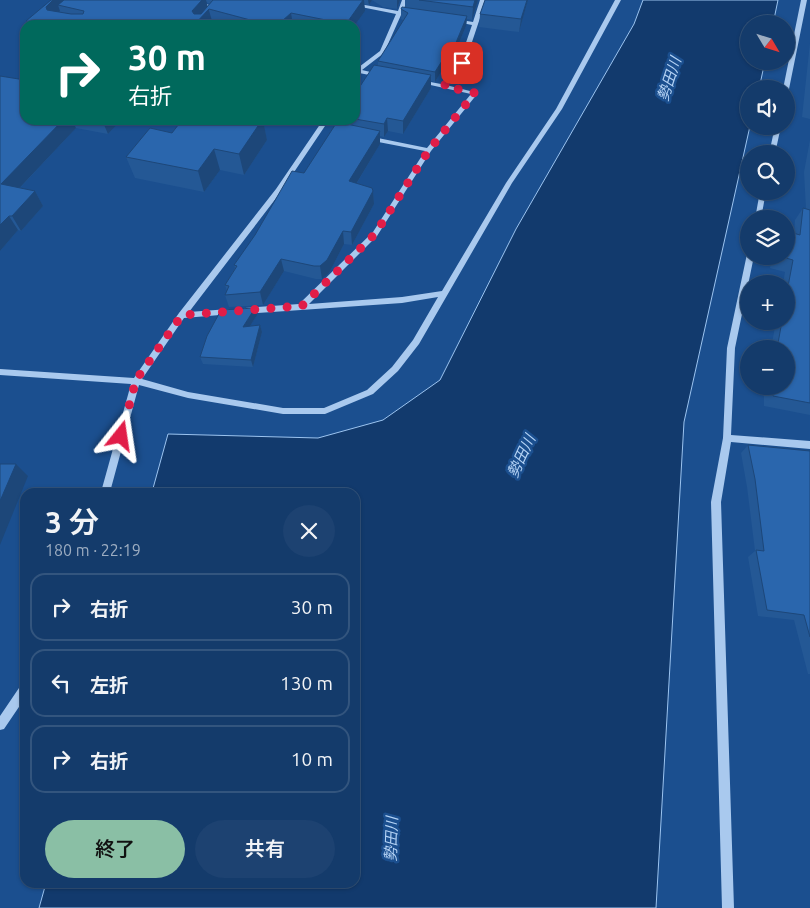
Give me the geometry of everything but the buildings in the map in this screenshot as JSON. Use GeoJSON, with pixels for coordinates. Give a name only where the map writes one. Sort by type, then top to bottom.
{"type":"FeatureCollection","features":[{"type":"Feature","properties":{"kind":"street"},"geometry":{"type":"LineString","coordinates":[[184,0],[201,3],[214,9],[204,20]]}},
{"type":"Feature","properties":{"kind":"street"},"geometry":{"type":"LineString","coordinates":[[360,69],[382,52],[405,0]]}},
{"type":"Feature","properties":{"kind":"street"},"geometry":{"type":"LineString","coordinates":[[444,86],[462,63],[483,0]]}},
{"type":"Feature","properties":{"kind":"street"},"geometry":{"type":"LineString","coordinates":[[0,372],[136,380],[188,395],[282,411],[325,410],[370,392],[395,369],[416,342],[509,184],[559,110],[618,0]]}},
{"type":"Feature","properties":{"kind":"street"},"geometry":{"type":"LineString","coordinates":[[788,80],[804,0]]}},
{"type":"Feature","properties":{"kind":"street"},"geometry":{"type":"LineString","coordinates":[[346,4],[418,16]]}},
{"type":"Feature","properties":{"kind":"street"},"geometry":{"type":"LineString","coordinates":[[446,20],[474,24]]}},
{"type":"Feature","properties":{"kind":"street"},"geometry":{"type":"LineString","coordinates":[[360,73],[386,76]]}},
{"type":"Feature","properties":{"kind":"street"},"geometry":{"type":"LineString","coordinates":[[302,306],[375,234],[429,150],[475,93],[414,81]]}},
{"type":"Feature","properties":{"kind":"street"},"geometry":{"type":"LineString","coordinates":[[106,488],[136,380],[182,315],[278,191],[322,125]]}},
{"type":"Feature","properties":{"kind":"street"},"geometry":{"type":"LineString","coordinates":[[320,128],[329,130]]}},
{"type":"Feature","properties":{"kind":"street"},"geometry":{"type":"LineString","coordinates":[[356,135],[429,150]]}},
{"type":"Feature","properties":{"kind":"street"},"geometry":{"type":"LineString","coordinates":[[728,908],[716,502],[727,438],[731,348],[748,265]]}},
{"type":"Feature","properties":{"kind":"street"},"geometry":{"type":"LineString","coordinates":[[182,315],[402,300],[443,294]]}},
{"type":"Feature","properties":{"kind":"street"},"geometry":{"type":"LineString","coordinates":[[727,438],[810,445]]}},
{"type":"Feature","properties":{"kind":"street"},"geometry":{"type":"LineString","coordinates":[[0,725],[20,696]]}},
{"type":"Feature","properties":{"kind":"water","name":"勢田川"},"geometry":{"type":"Polygon","coordinates":[[[643,0],[778,0],[775,15],[740,15],[740,70],[763,70],[761,80],[740,80],[740,135],[748,135],[746,145],[740,145],[740,171],[684,422],[656,908],[39,908],[45,888],[360,888],[360,488],[153,488],[168,434],[318,438],[383,420],[440,380],[516,229],[634,24],[643,0]]]}},
{"type":"Feature","properties":{"kind":"route"},"geometry":{"type":"LineString","coordinates":[[121,436],[136,380],[182,315],[302,306],[375,234],[429,150],[475,93],[444,86],[462,63]]}}]}
